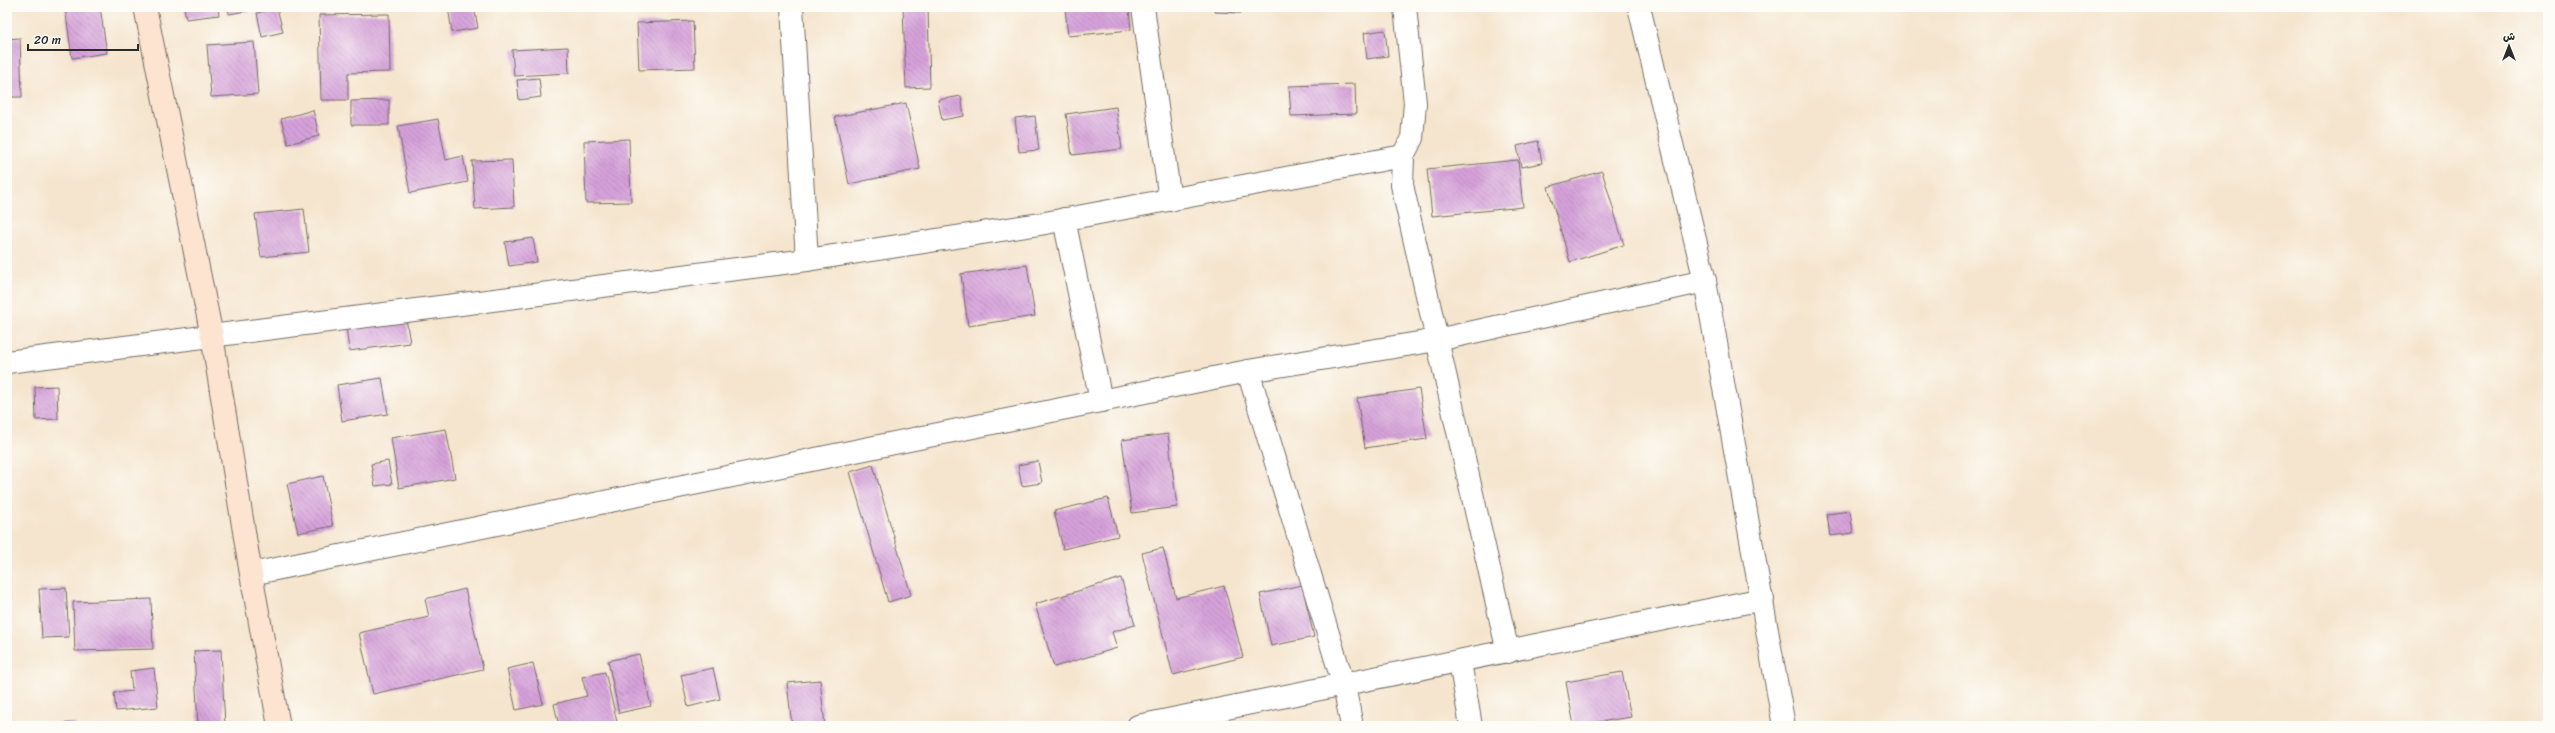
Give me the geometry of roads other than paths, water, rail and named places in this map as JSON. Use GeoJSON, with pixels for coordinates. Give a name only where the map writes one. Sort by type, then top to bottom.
{"type":"FeatureCollection","features":[{"type":"Feature","properties":{"kind":"main road"},"geometry":{"type":"LineString","coordinates":[[145,7],[212,336],[251,574],[279,726]]}},
{"type":"Feature","properties":{"kind":"street"},"geometry":{"type":"LineString","coordinates":[[792,7],[807,260]]}},
{"type":"Feature","properties":{"kind":"street"},"geometry":{"type":"LineString","coordinates":[[1143,7],[1170,200]]}},
{"type":"Feature","properties":{"kind":"street"},"geometry":{"type":"LineString","coordinates":[[1405,7],[1415,103],[1412,138],[1403,156],[1402,185],[1508,652]]}},
{"type":"Feature","properties":{"kind":"street"},"geometry":{"type":"LineString","coordinates":[[1639,7],[1705,281],[1763,599],[1784,726]]}},
{"type":"Feature","properties":{"kind":"street"},"geometry":{"type":"LineString","coordinates":[[7,362],[807,260],[1064,219],[1403,156]]}},
{"type":"Feature","properties":{"kind":"street"},"geometry":{"type":"LineString","coordinates":[[1064,219],[1101,401]]}},
{"type":"Feature","properties":{"kind":"street"},"geometry":{"type":"LineString","coordinates":[[251,574],[1248,371],[1437,340],[1705,281]]}},
{"type":"Feature","properties":{"kind":"street"},"geometry":{"type":"LineString","coordinates":[[1248,371],[1344,686],[1352,726]]}},
{"type":"Feature","properties":{"kind":"street"},"geometry":{"type":"LineString","coordinates":[[1138,726],[1344,686],[1763,599]]}},
{"type":"Feature","properties":{"kind":"street"},"geometry":{"type":"LineString","coordinates":[[1460,662],[1471,726]]}}]}
